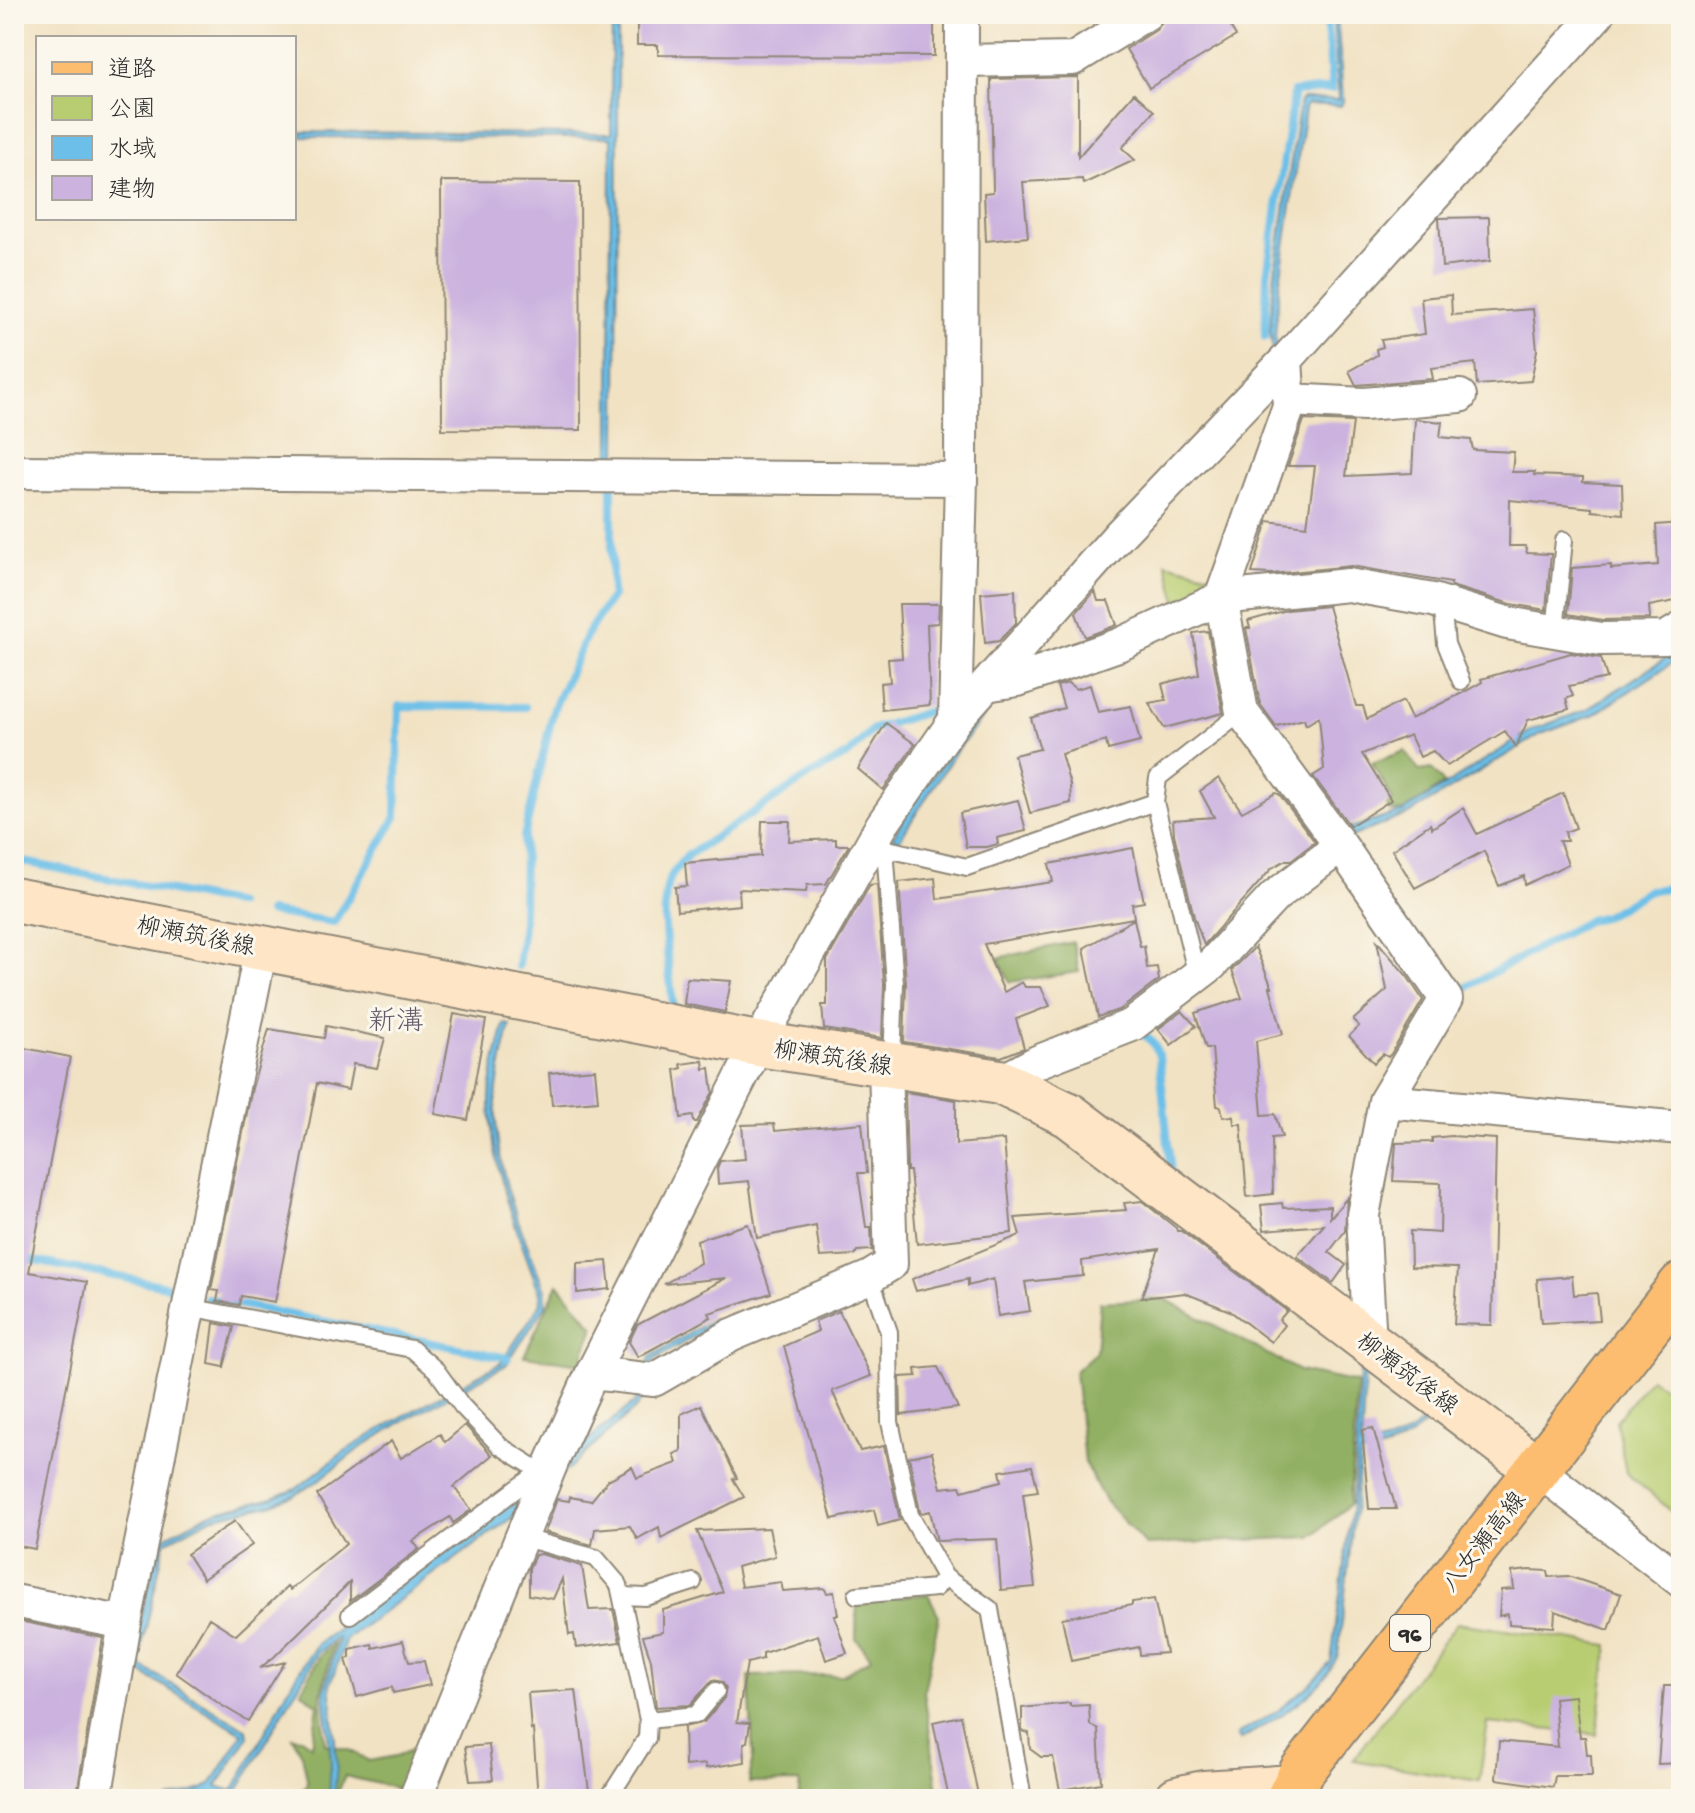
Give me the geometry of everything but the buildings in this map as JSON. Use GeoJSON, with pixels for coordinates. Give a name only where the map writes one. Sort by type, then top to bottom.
{"type":"FeatureCollection","features":[{"type":"Feature","properties":{"kind":"main road","name":"柳瀬筑後線"},"geometry":{"type":"LineString","coordinates":[[14,900],[758,1044],[1000,1082],[1069,1115],[1538,1470]]}},
{"type":"Feature","properties":{"kind":"main road","name":"八女瀬高線"},"geometry":{"type":"LineString","coordinates":[[1291,1793],[1302,1771],[1681,1285]]}},
{"type":"Feature","properties":{"kind":"main road"},"geometry":{"type":"LineString","coordinates":[[1195,1797],[1291,1793]]}},
{"type":"Feature","properties":{"kind":"street"},"geometry":{"type":"LineString","coordinates":[[955,720],[961,479],[962,14]]}},
{"type":"Feature","properties":{"kind":"street"},"geometry":{"type":"LineString","coordinates":[[962,61],[1073,59],[1146,14]]}},
{"type":"Feature","properties":{"kind":"street"},"geometry":{"type":"LineString","coordinates":[[415,1799],[521,1537],[546,1466],[592,1373],[758,1044],[955,720],[1119,535],[1286,360],[1598,14]]}},
{"type":"Feature","properties":{"kind":"street"},"geometry":{"type":"LineString","coordinates":[[1286,360],[1289,400],[1221,598],[1242,712],[1341,846],[1446,999],[1385,1101],[1363,1215],[1370,1344]]}},
{"type":"Feature","properties":{"kind":"street"},"geometry":{"type":"LineString","coordinates":[[1289,400],[1364,404],[1460,396]]}},
{"type":"Feature","properties":{"kind":"street"},"geometry":{"type":"LineString","coordinates":[[14,472],[961,479]]}},
{"type":"Feature","properties":{"kind":"street"},"geometry":{"type":"LineString","coordinates":[[986,685],[1018,680],[1121,644],[1221,598],[1348,585],[1442,602],[1507,623],[1601,639],[1666,638],[1681,629]]}},
{"type":"Feature","properties":{"kind":"street"},"geometry":{"type":"LineString","coordinates":[[1000,1082],[1037,1062],[1132,1025],[1211,965],[1275,896],[1341,846]]}},
{"type":"Feature","properties":{"kind":"street"},"geometry":{"type":"LineString","coordinates":[[95,1799],[125,1623],[261,948]]}},
{"type":"Feature","properties":{"kind":"street"},"geometry":{"type":"LineString","coordinates":[[592,1373],[654,1380],[732,1335],[870,1277],[891,1264],[888,1066]]}},
{"type":"Feature","properties":{"kind":"street"},"geometry":{"type":"LineString","coordinates":[[1385,1101],[1681,1128]]}},
{"type":"Feature","properties":{"kind":"street"},"geometry":{"type":"LineString","coordinates":[[1538,1470],[1681,1581]]}},
{"type":"Feature","properties":{"kind":"street"},"geometry":{"type":"LineString","coordinates":[[14,1601],[125,1623]]}},
{"type":"Feature","properties":{"kind":"lane"},"geometry":{"type":"LineString","coordinates":[[1555,631],[1564,540]]}},
{"type":"Feature","properties":{"kind":"lane"},"geometry":{"type":"LineString","coordinates":[[1442,602],[1446,644],[1461,681]]}},
{"type":"Feature","properties":{"kind":"lane"},"geometry":{"type":"LineString","coordinates":[[1197,976],[1155,802],[1158,778],[1242,712]]}},
{"type":"Feature","properties":{"kind":"lane"},"geometry":{"type":"LineString","coordinates":[[888,1066],[895,984],[877,846],[967,867],[1155,802]]}},
{"type":"Feature","properties":{"kind":"lane"},"geometry":{"type":"LineString","coordinates":[[870,1277],[889,1332],[890,1422],[910,1515],[945,1577],[990,1609],[1023,1799]]}},
{"type":"Feature","properties":{"kind":"lane"},"geometry":{"type":"LineString","coordinates":[[188,1307],[412,1349],[436,1370],[462,1406],[500,1446],[546,1466],[350,1615]]}},
{"type":"Feature","properties":{"kind":"lane"},"geometry":{"type":"LineString","coordinates":[[521,1537],[596,1558],[619,1585],[648,1720],[647,1738],[608,1799]]}},
{"type":"Feature","properties":{"kind":"lane"},"geometry":{"type":"LineString","coordinates":[[857,1595],[936,1588],[945,1577]]}},
{"type":"Feature","properties":{"kind":"lane"},"geometry":{"type":"LineString","coordinates":[[622,1596],[646,1597],[693,1582]]}},
{"type":"Feature","properties":{"kind":"lane"},"geometry":{"type":"LineString","coordinates":[[648,1720],[696,1715],[716,1691]]}},
{"type":"Feature","properties":{"kind":"green space"},"geometry":{"type":"Polygon","coordinates":[[[1166,563],[1214,575],[1207,591],[1177,601],[1166,563]]]}},
{"type":"Feature","properties":{"kind":"green space"},"geometry":{"type":"Polygon","coordinates":[[[1405,751],[1419,771],[1432,769],[1444,784],[1404,811],[1391,812],[1387,806],[1393,800],[1372,763],[1405,751]]]}},
{"type":"Feature","properties":{"kind":"green space"},"geometry":{"type":"Polygon","coordinates":[[[1073,942],[1079,972],[1010,982],[998,958],[1073,942]]]}},
{"type":"Feature","properties":{"kind":"green space"},"geometry":{"type":"Polygon","coordinates":[[[558,1284],[594,1327],[580,1364],[524,1356],[558,1284]]]}},
{"type":"Feature","properties":{"kind":"green space"},"geometry":{"type":"Polygon","coordinates":[[[1165,1299],[1299,1371],[1357,1383],[1350,1504],[1311,1537],[1146,1545],[1105,1501],[1084,1462],[1075,1371],[1096,1352],[1100,1302],[1165,1299]]]}},
{"type":"Feature","properties":{"kind":"green space"},"geometry":{"type":"Polygon","coordinates":[[[1650,1378],[1681,1398],[1681,1514],[1674,1513],[1626,1473],[1616,1421],[1650,1378]]]}},
{"type":"Feature","properties":{"kind":"green space"},"geometry":{"type":"Polygon","coordinates":[[[928,1594],[939,1616],[924,1691],[939,1799],[798,1799],[800,1782],[749,1783],[753,1755],[749,1676],[842,1675],[871,1658],[856,1638],[857,1601],[928,1594]]]}},
{"type":"Feature","properties":{"kind":"green space"},"geometry":{"type":"Polygon","coordinates":[[[1457,1623],[1608,1645],[1597,1735],[1488,1723],[1479,1781],[1353,1760],[1457,1623]]]}},
{"type":"Feature","properties":{"kind":"green space"},"geometry":{"type":"Polygon","coordinates":[[[334,1643],[321,1694],[325,1744],[349,1750],[369,1761],[396,1756],[423,1746],[404,1790],[345,1776],[335,1799],[294,1799],[308,1784],[302,1754],[292,1737],[301,1738],[312,1746],[318,1705],[301,1691],[320,1656],[334,1643]]]}},
{"type":"Feature","properties":{"kind":"water"},"geometry":{"type":"Polygon","coordinates":[[[612,14],[618,14],[617,460],[610,458],[611,138],[296,137],[296,132],[611,134],[612,14]]]}},
{"type":"Feature","properties":{"kind":"water"},"geometry":{"type":"Polygon","coordinates":[[[1333,14],[1337,14],[1343,101],[1341,106],[1308,104],[1305,108],[1279,288],[1275,335],[1278,349],[1273,350],[1270,331],[1274,280],[1300,102],[1303,99],[1339,100],[1333,14]]]}},
{"type":"Feature","properties":{"kind":"water"},"geometry":{"type":"Polygon","coordinates":[[[1681,648],[1681,657],[1593,715],[1541,734],[1409,814],[1351,837],[1350,828],[1403,812],[1532,730],[1586,710],[1681,648]]]}},
{"type":"Feature","properties":{"kind":"water"},"geometry":{"type":"Polygon","coordinates":[[[989,700],[993,704],[955,753],[898,842],[893,837],[910,807],[989,700]]]}},
{"type":"Feature","properties":{"kind":"water"},"geometry":{"type":"Polygon","coordinates":[[[504,1024],[510,1025],[496,1098],[499,1148],[510,1197],[545,1290],[546,1305],[506,1365],[403,1421],[293,1496],[270,1505],[211,1518],[165,1542],[138,1664],[247,1730],[248,1737],[217,1786],[233,1791],[294,1679],[317,1644],[520,1495],[635,1402],[643,1386],[650,1357],[713,1319],[716,1324],[654,1360],[644,1396],[637,1407],[525,1508],[346,1639],[330,1685],[337,1764],[334,1799],[329,1799],[331,1760],[324,1692],[337,1637],[317,1654],[236,1794],[168,1799],[203,1789],[212,1783],[242,1733],[132,1667],[130,1662],[161,1539],[209,1514],[296,1489],[345,1451],[501,1363],[541,1303],[507,1200],[495,1152],[491,1083],[504,1024]]]}},
{"type":"Feature","properties":{"kind":"water"},"geometry":{"type":"Polygon","coordinates":[[[1366,1355],[1361,1447],[1399,1438],[1430,1415],[1432,1417],[1400,1443],[1361,1454],[1338,1654],[1331,1669],[1310,1693],[1240,1740],[1237,1735],[1277,1711],[1311,1684],[1331,1662],[1354,1488],[1361,1356],[1366,1355]]]}},
{"type":"Feature","properties":{"kind":"waterway"},"geometry":{"type":"LineString","coordinates":[[1265,337],[1267,275],[1294,92],[1332,89],[1326,14]]}},
{"type":"Feature","properties":{"kind":"waterway"},"geometry":{"type":"LineString","coordinates":[[518,966],[523,926],[524,837],[554,708],[587,634],[612,596],[612,483]]}},
{"type":"Feature","properties":{"kind":"waterway"},"geometry":{"type":"LineString","coordinates":[[269,912],[334,922],[396,817],[399,706],[525,707]]}},
{"type":"Feature","properties":{"kind":"waterway"},"geometry":{"type":"LineString","coordinates":[[674,1015],[665,934],[665,901],[668,882],[681,862],[812,774],[849,754],[873,729],[939,708]]}},
{"type":"Feature","properties":{"kind":"waterway"},"geometry":{"type":"LineString","coordinates":[[14,860],[237,904]]}},
{"type":"Feature","properties":{"kind":"waterway"},"geometry":{"type":"LineString","coordinates":[[1463,989],[1589,920],[1606,916],[1649,890],[1681,887]]}},
{"type":"Feature","properties":{"kind":"waterway"},"geometry":{"type":"LineString","coordinates":[[1137,1028],[1154,1044],[1159,1056],[1171,1173]]}},
{"type":"Feature","properties":{"kind":"waterway"},"geometry":{"type":"LineString","coordinates":[[14,1257],[177,1288]]}},
{"type":"Feature","properties":{"kind":"waterway"},"geometry":{"type":"LineString","coordinates":[[207,1298],[508,1358]]}},
{"type":"Feature","properties":{"kind":"district","name":"新溝"},"geometry":{"type":"Point","coordinates":[396,1019]}}]}
